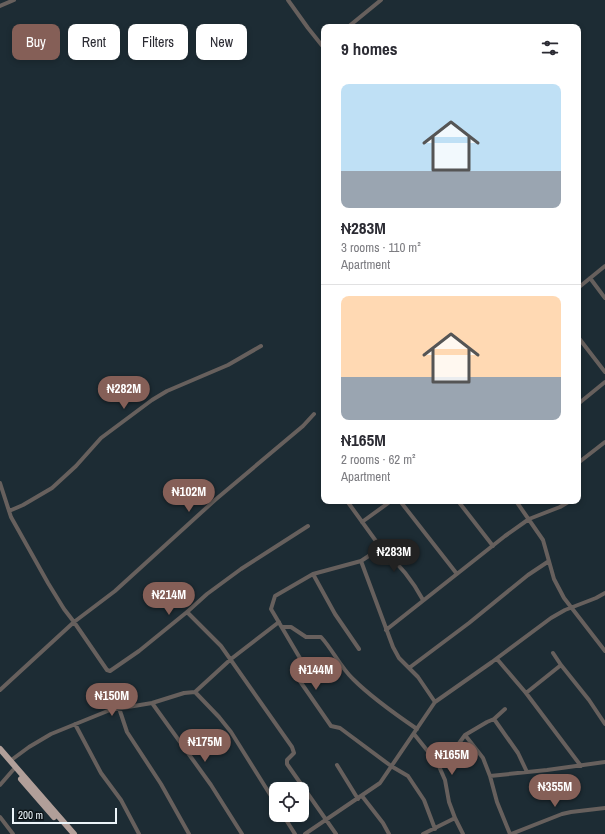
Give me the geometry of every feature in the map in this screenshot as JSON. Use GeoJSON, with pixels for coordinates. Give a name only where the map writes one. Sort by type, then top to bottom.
{"type":"FeatureCollection","features":[{"type":"Feature","properties":{"kind":"highway"},"geometry":{"type":"LineString","coordinates":[[0,749],[74,834]]}},
{"type":"Feature","properties":{"kind":"highway"},"geometry":{"type":"LineString","coordinates":[[0,756],[69,834]]}},
{"type":"Feature","properties":{"kind":"street"},"geometry":{"type":"LineString","coordinates":[[0,6],[14,0]]}},
{"type":"Feature","properties":{"kind":"street"},"geometry":{"type":"LineString","coordinates":[[288,0],[321,43]]}},
{"type":"Feature","properties":{"kind":"street"},"geometry":{"type":"LineString","coordinates":[[352,24],[381,0]]}},
{"type":"Feature","properties":{"kind":"street"},"geometry":{"type":"LineString","coordinates":[[581,286],[605,266]]}},
{"type":"Feature","properties":{"kind":"street"},"geometry":{"type":"LineString","coordinates":[[590,278],[605,298]]}},
{"type":"Feature","properties":{"kind":"street"},"geometry":{"type":"LineString","coordinates":[[581,341],[605,372]]}},
{"type":"Feature","properties":{"kind":"street"},"geometry":{"type":"LineString","coordinates":[[9,511],[23,505],[52,488],[76,466],[102,438],[152,400],[167,391],[228,365],[261,346]]}},
{"type":"Feature","properties":{"kind":"street"},"geometry":{"type":"LineString","coordinates":[[581,402],[605,382]]}},
{"type":"Feature","properties":{"kind":"street"},"geometry":{"type":"LineString","coordinates":[[0,690],[74,622],[116,591],[215,500],[303,426],[314,414]]}},
{"type":"Feature","properties":{"kind":"street"},"geometry":{"type":"LineString","coordinates":[[581,461],[605,442]]}},
{"type":"Feature","properties":{"kind":"street"},"geometry":{"type":"LineString","coordinates":[[0,483],[9,511],[48,583],[106,670],[110,670],[139,651],[207,594],[241,569],[308,526]]}},
{"type":"Feature","properties":{"kind":"street"},"geometry":{"type":"LineString","coordinates":[[349,504],[381,548],[391,557],[424,600]]}},
{"type":"Feature","properties":{"kind":"street"},"geometry":{"type":"LineString","coordinates":[[362,522],[387,504]]}},
{"type":"Feature","properties":{"kind":"street"},"geometry":{"type":"LineString","coordinates":[[402,504],[457,574]]}},
{"type":"Feature","properties":{"kind":"street"},"geometry":{"type":"LineString","coordinates":[[460,504],[493,546]]}},
{"type":"Feature","properties":{"kind":"street"},"geometry":{"type":"LineString","coordinates":[[518,504],[543,540],[554,579],[564,598],[604,648]]}},
{"type":"Feature","properties":{"kind":"street"},"geometry":{"type":"LineString","coordinates":[[386,630],[505,536],[529,519],[565,504]]}},
{"type":"Feature","properties":{"kind":"street"},"geometry":{"type":"LineString","coordinates":[[381,548],[361,561],[313,574],[276,596],[271,609],[283,627],[304,665],[295,674],[332,726],[340,728],[391,766],[408,776],[424,800],[435,829]]}},
{"type":"Feature","properties":{"kind":"street"},"geometry":{"type":"LineString","coordinates":[[361,561],[386,630],[399,658],[418,677],[435,702]]}},
{"type":"Feature","properties":{"kind":"street"},"geometry":{"type":"LineString","coordinates":[[409,668],[528,575],[549,561]]}},
{"type":"Feature","properties":{"kind":"street"},"geometry":{"type":"LineString","coordinates":[[313,574],[335,614],[359,649]]}},
{"type":"Feature","properties":{"kind":"street"},"geometry":{"type":"LineString","coordinates":[[305,834],[380,783],[435,702],[497,659],[551,618],[571,607],[605,593]]}},
{"type":"Feature","properties":{"kind":"street"},"geometry":{"type":"LineString","coordinates":[[187,612],[221,646],[292,747],[294,753],[287,760],[287,764],[336,834]]}},
{"type":"Feature","properties":{"kind":"street"},"geometry":{"type":"LineString","coordinates":[[10,761],[29,747],[51,734],[110,710],[152,703],[184,693],[195,692],[231,659],[279,622]]}},
{"type":"Feature","properties":{"kind":"street"},"geometry":{"type":"LineString","coordinates":[[283,627],[291,627],[306,637],[320,637],[330,648],[352,679],[416,730]]}},
{"type":"Feature","properties":{"kind":"street"},"geometry":{"type":"LineString","coordinates":[[553,653],[603,718],[605,724]]}},
{"type":"Feature","properties":{"kind":"street"},"geometry":{"type":"LineString","coordinates":[[497,659],[526,692],[580,766]]}},
{"type":"Feature","properties":{"kind":"street"},"geometry":{"type":"LineString","coordinates":[[526,692],[561,665]]}},
{"type":"Feature","properties":{"kind":"street"},"geometry":{"type":"LineString","coordinates":[[195,692],[215,712],[231,732],[269,793]]}},
{"type":"Feature","properties":{"kind":"street"},"geometry":{"type":"LineString","coordinates":[[152,703],[211,785],[242,834]]}},
{"type":"Feature","properties":{"kind":"street"},"geometry":{"type":"LineString","coordinates":[[118,708],[127,732],[161,784],[189,834]]}},
{"type":"Feature","properties":{"kind":"street"},"geometry":{"type":"LineString","coordinates":[[438,764],[457,746],[465,735],[494,719],[506,709]]}},
{"type":"Feature","properties":{"kind":"street"},"geometry":{"type":"LineString","coordinates":[[494,719],[518,753],[527,772]]}},
{"type":"Feature","properties":{"kind":"street"},"geometry":{"type":"LineString","coordinates":[[75,724],[101,773],[121,800],[139,834]]}},
{"type":"Feature","properties":{"kind":"street"},"geometry":{"type":"LineString","coordinates":[[414,734],[438,764],[445,780],[454,818],[463,834]]}},
{"type":"Feature","properties":{"kind":"street"},"geometry":{"type":"LineString","coordinates":[[465,735],[483,758],[490,776],[497,802],[511,834],[562,814],[605,808]]}},
{"type":"Feature","properties":{"kind":"street"},"geometry":{"type":"LineString","coordinates":[[490,776],[605,762]]}},
{"type":"Feature","properties":{"kind":"street"},"geometry":{"type":"LineString","coordinates":[[337,765],[360,798],[383,822],[389,834]]}},
{"type":"Feature","properties":{"kind":"street"},"geometry":{"type":"LineString","coordinates":[[0,784],[13,770]]}},
{"type":"Feature","properties":{"kind":"street"},"geometry":{"type":"LineString","coordinates":[[0,817],[13,834]]}},
{"type":"Feature","properties":{"kind":"street"},"geometry":{"type":"LineString","coordinates":[[423,834],[454,818]]}},
{"type":"Feature","properties":{"kind":"street"},"geometry":{"type":"LineString","coordinates":[[287,822],[295,834]]}}]}
